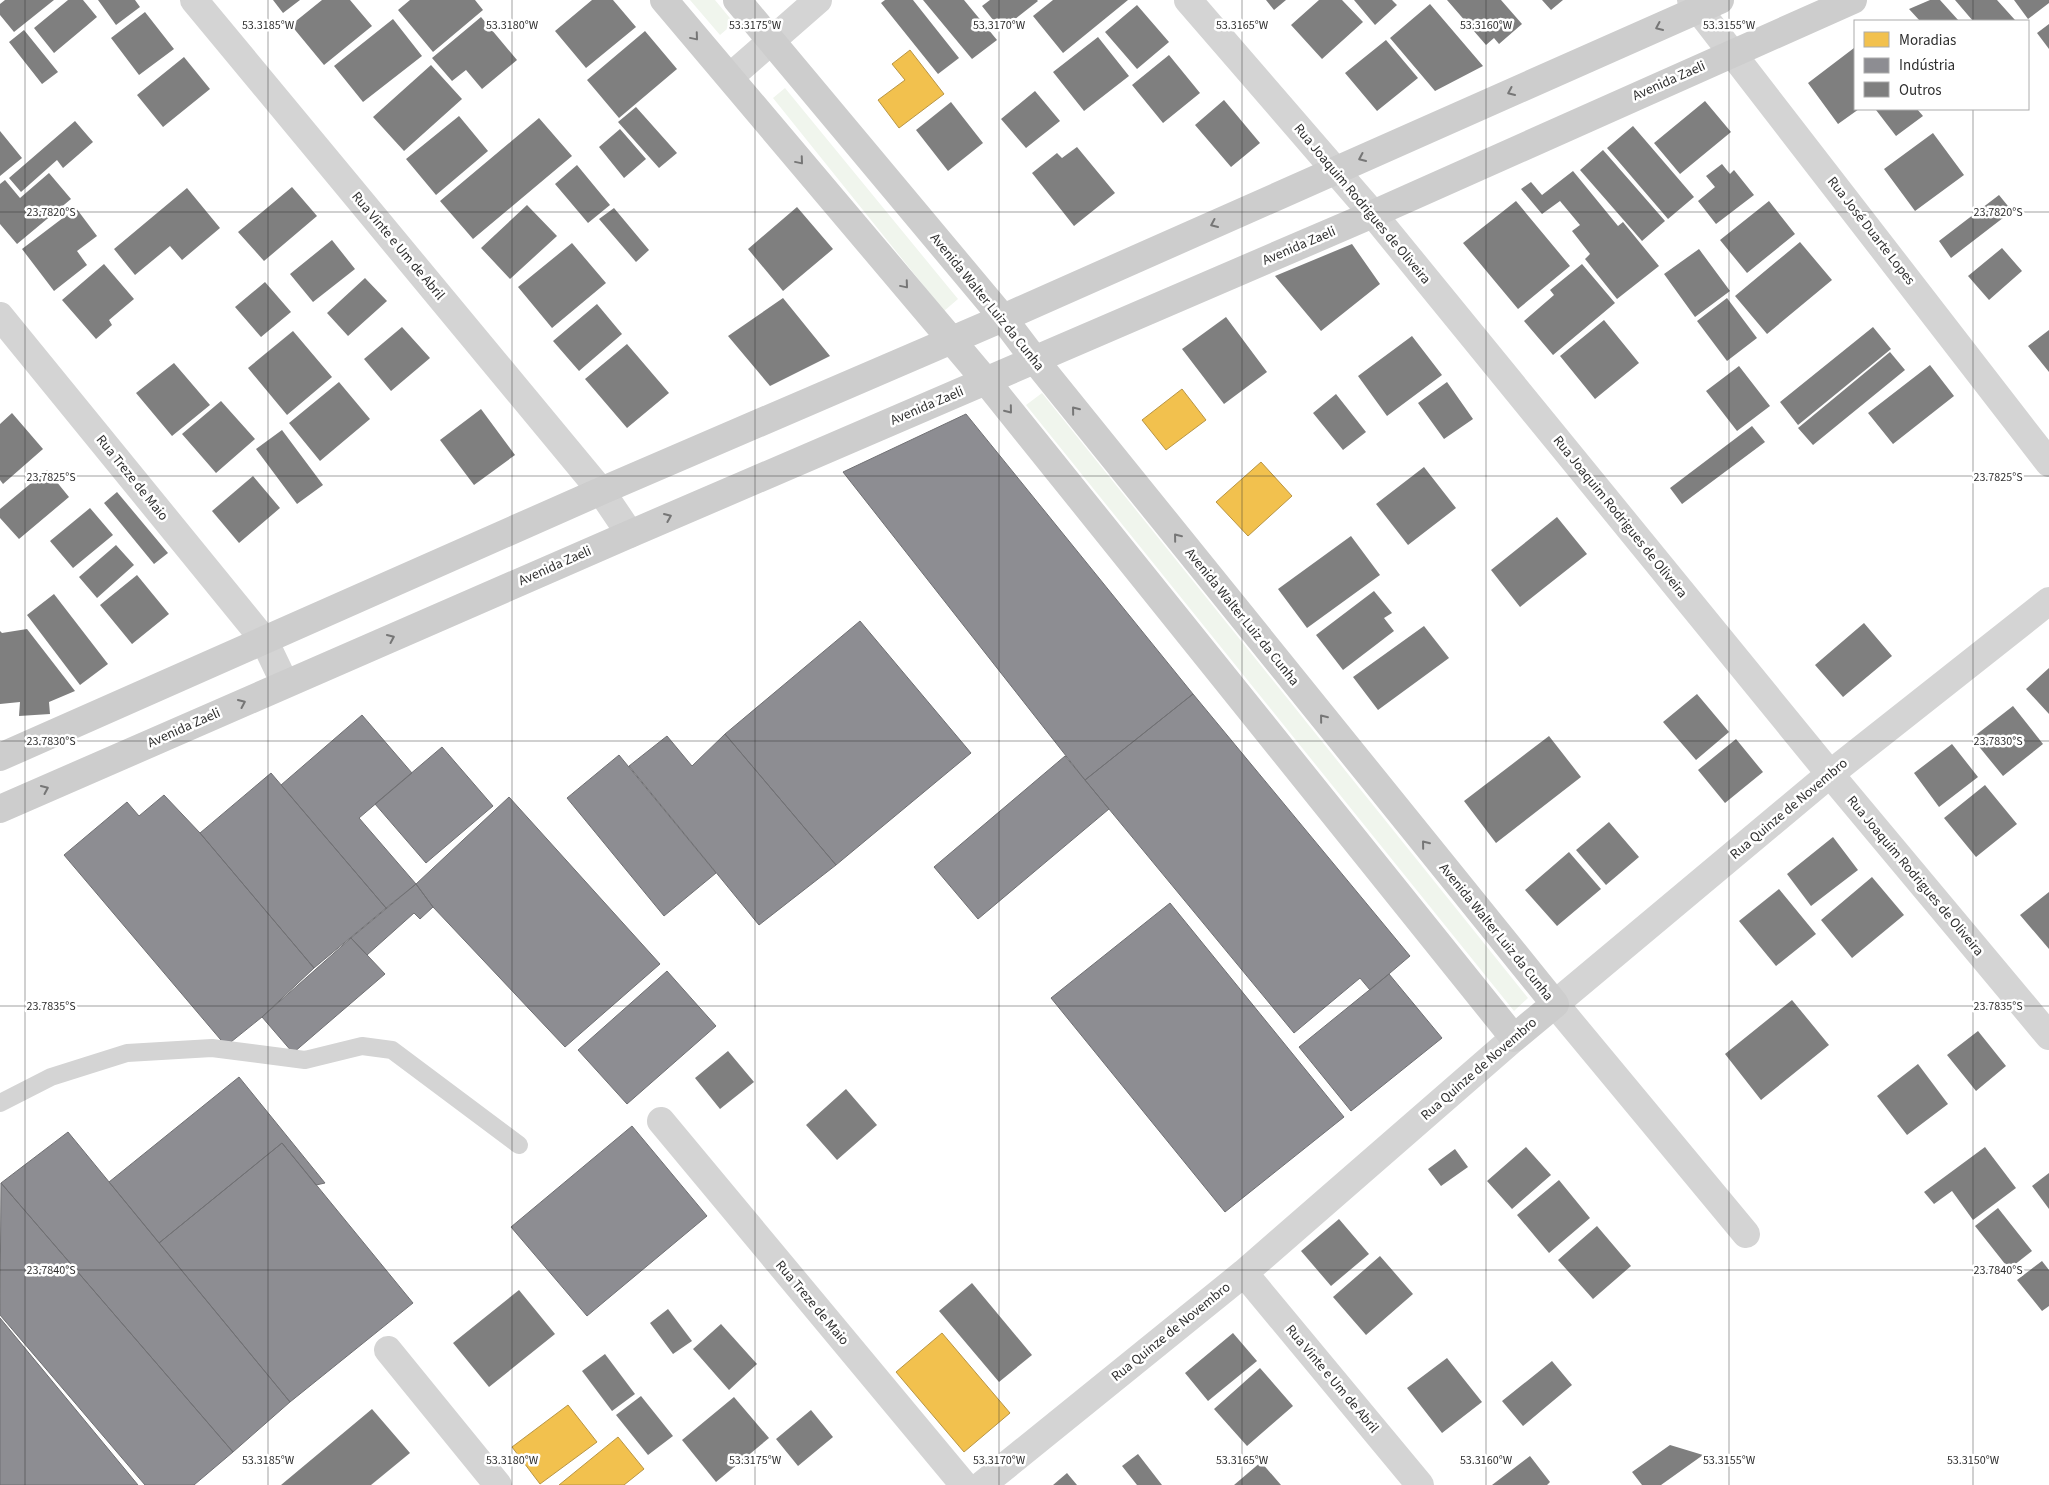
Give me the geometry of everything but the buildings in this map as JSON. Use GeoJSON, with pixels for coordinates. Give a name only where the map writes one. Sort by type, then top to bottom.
{"type":"FeatureCollection","features":[{"type":"Feature","properties":{"kind":"street","name":"Rua Vinte e Um de Abril"},"geometry":{"type":"LineString","coordinates":[[194,0],[602,491],[630,534]]}},
{"type":"Feature","properties":{"kind":"street"},"geometry":{"type":"LineString","coordinates":[[664,0],[986,381],[1514,1038]]}},
{"type":"Feature","properties":{"kind":"street","name":"Avenida Walter Luiz da Cunha"},"geometry":{"type":"LineString","coordinates":[[737,0],[1003,318],[1034,359],[1555,1004],[1746,1234]]}},
{"type":"Feature","properties":{"kind":"street"},"geometry":{"type":"LineString","coordinates":[[730,77],[818,0]]}},
{"type":"Feature","properties":{"kind":"street","name":"Rua Joaquim Rodrigues de Oliveira"},"geometry":{"type":"LineString","coordinates":[[1188,0],[1373,214],[1830,774],[2049,1036]]}},
{"type":"Feature","properties":{"kind":"street","name":"Avenida Zaeli"},"geometry":{"type":"LineString","coordinates":[[0,809],[630,534],[1373,214],[1853,0]]}},
{"type":"Feature","properties":{"kind":"street"},"geometry":{"type":"LineString","coordinates":[[0,757],[602,491],[1003,318],[1703,3]]}},
{"type":"Feature","properties":{"kind":"street","name":"Rua José Duarte Lopes"},"geometry":{"type":"LineString","coordinates":[[1703,3],[1733,52],[2049,463]]}},
{"type":"Feature","properties":{"kind":"street","name":"Rua Treze de Maio"},"geometry":{"type":"LineString","coordinates":[[0,316],[264,640],[285,684]]}},
{"type":"Feature","properties":{"kind":"street","name":"Rua Quinze de Novembro"},"geometry":{"type":"LineString","coordinates":[[982,1485],[1244,1273],[1514,1038],[1830,774],[2049,601]]}},
{"type":"Feature","properties":{"kind":"street","name":"Rua Treze de Maio"},"geometry":{"type":"LineString","coordinates":[[661,1121],[964,1485]]}},
{"type":"Feature","properties":{"kind":"street","name":"Rua Vinte e Um de Abril"},"geometry":{"type":"LineString","coordinates":[[1244,1273],[1420,1485]]}},
{"type":"Feature","properties":{"kind":"street"},"geometry":{"type":"LineString","coordinates":[[388,1350],[498,1485]]}},
{"type":"Feature","properties":{"kind":"lane"},"geometry":{"type":"LineString","coordinates":[[0,1104],[51,1077],[127,1053],[212,1048],[305,1060],[362,1046],[392,1050],[519,1145]]}},
{"type":"Feature","properties":{"kind":"shaded area"},"geometry":{"type":"Polygon","coordinates":[[[690,0],[715,0],[734,23],[720,35],[690,0]]]}},
{"type":"Feature","properties":{"kind":"shaded area"},"geometry":{"type":"Polygon","coordinates":[[[785,88],[958,299],[944,311],[773,98],[785,88]]]}},
{"type":"Feature","properties":{"kind":"shaded area"},"geometry":{"type":"Polygon","coordinates":[[[1042,393],[1528,998],[1514,1011],[1026,405],[1042,393]]]}}]}
